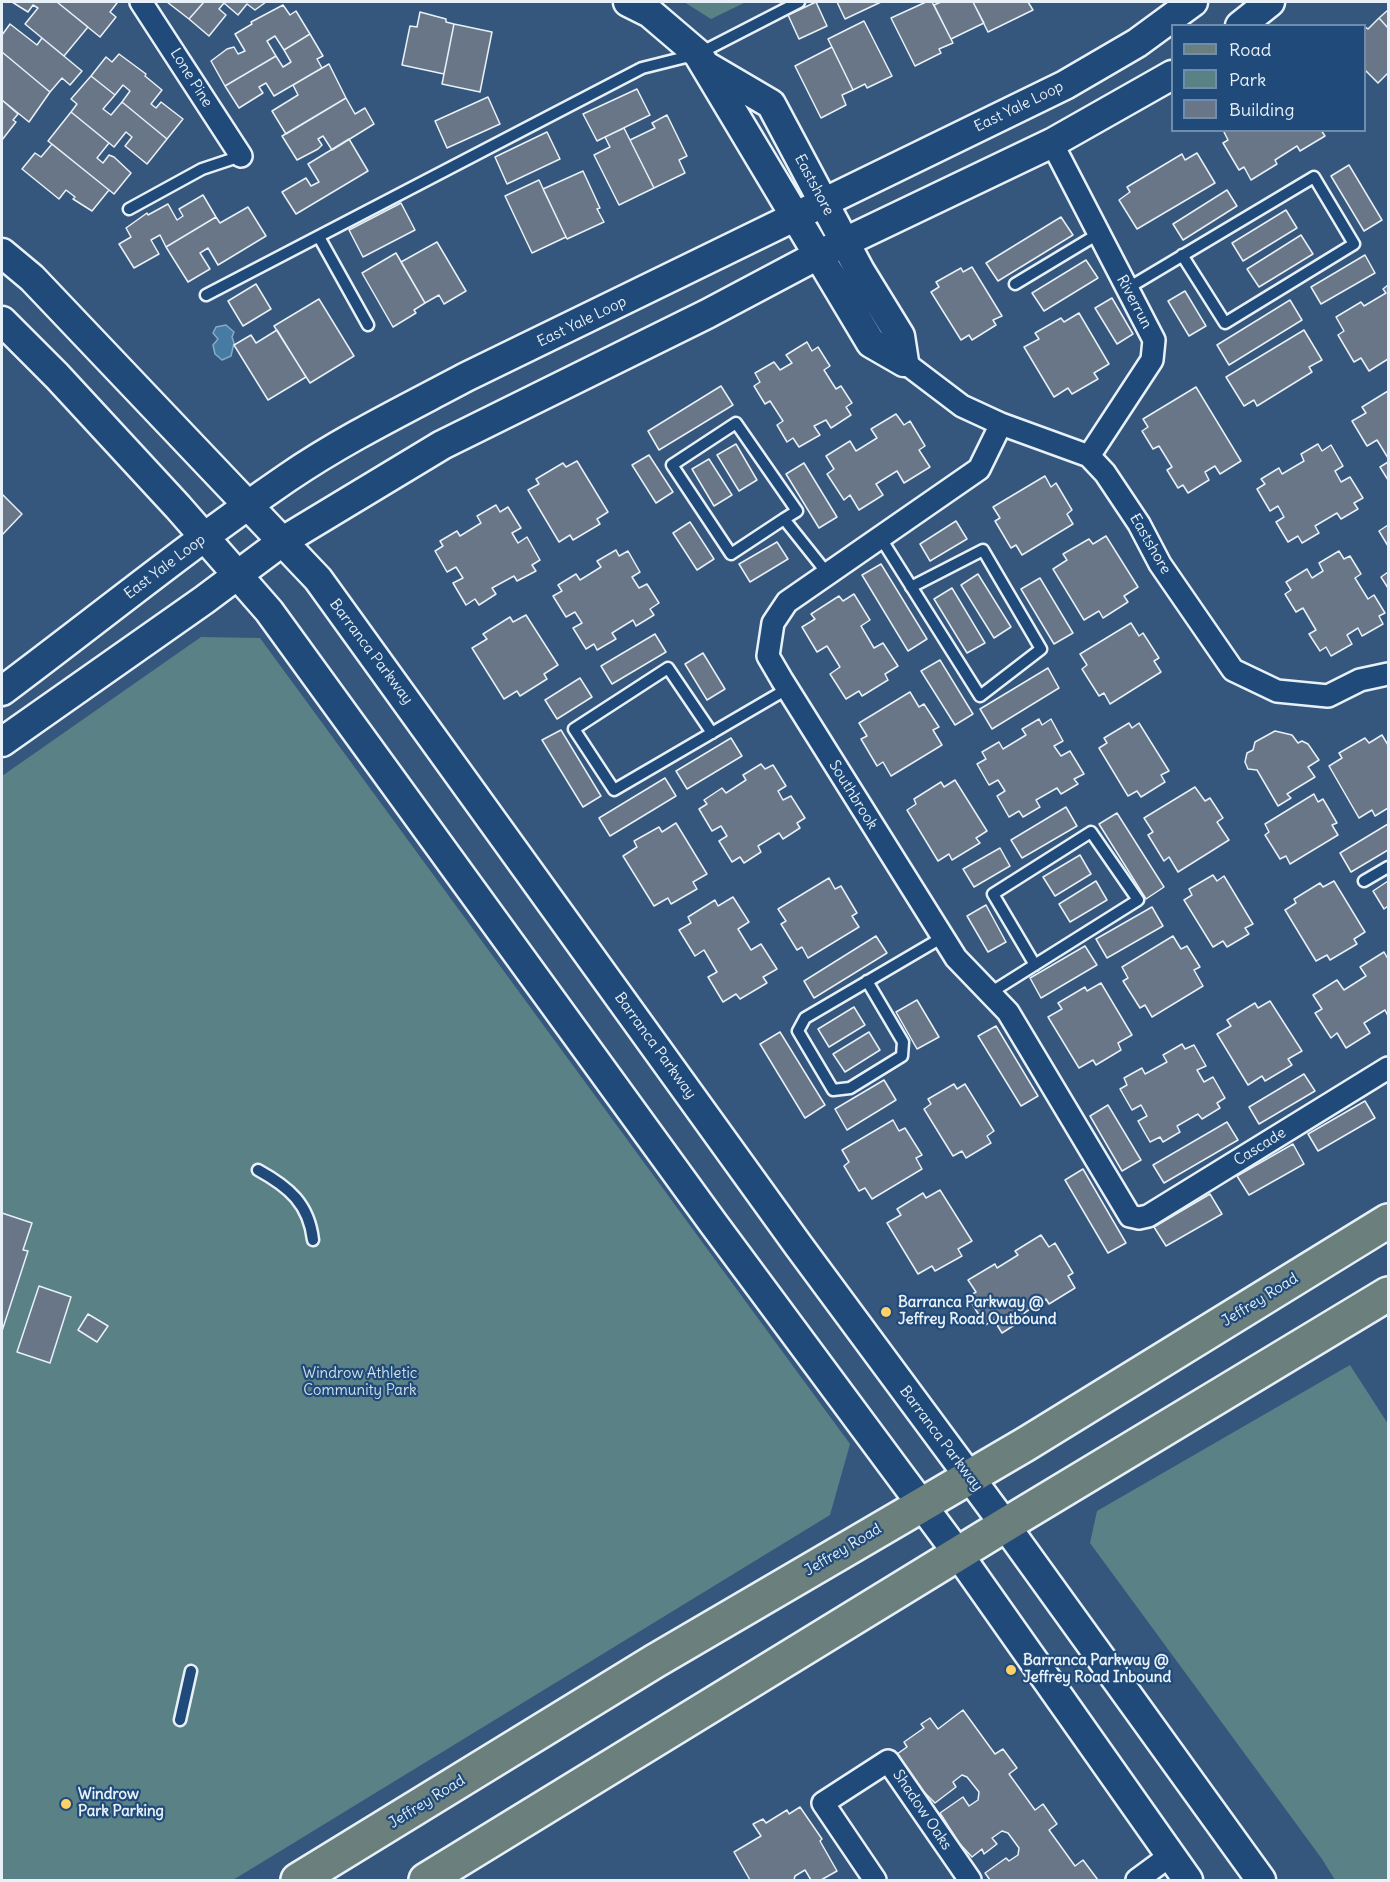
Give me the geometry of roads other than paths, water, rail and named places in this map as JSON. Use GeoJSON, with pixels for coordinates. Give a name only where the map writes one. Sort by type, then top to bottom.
{"type":"FeatureCollection","features":[{"type":"Feature","properties":{"kind":"main road","name":"Eastshore"},"geometry":{"type":"LineString","coordinates":[[628,2],[650,13],[703,61],[771,104],[845,242],[900,336],[904,362]]}},
{"type":"Feature","properties":{"kind":"main road","name":"East Yale Loop"},"geometry":{"type":"LineString","coordinates":[[2,691],[204,537],[288,477],[371,427],[466,377],[1065,85],[1137,43],[1193,2]]}},
{"type":"Feature","properties":{"kind":"main road"},"geometry":{"type":"LineString","coordinates":[[1242,24],[1270,2]]}},
{"type":"Feature","properties":{"kind":"main road","name":"Eastshore"},"geometry":{"type":"LineString","coordinates":[[703,61],[733,115],[820,254],[871,343],[904,362]]}},
{"type":"Feature","properties":{"kind":"main road"},"geometry":{"type":"LineString","coordinates":[[2,742],[283,541],[442,445],[697,319],[820,254],[1052,143],[1171,76]]}},
{"type":"Feature","properties":{"kind":"main road","name":"Barranca Parkway"},"geometry":{"type":"LineString","coordinates":[[2,253],[32,278],[318,579],[399,688],[798,1245],[1005,1525],[1261,1881]]}},
{"type":"Feature","properties":{"kind":"main road"},"geometry":{"type":"LineString","coordinates":[[2,321],[57,376],[269,611],[713,1223],[959,1555],[1188,1881]]}},
{"type":"Feature","properties":{"kind":"main road","name":"Jeffrey Road"},"geometry":{"type":"LineString","coordinates":[[298,1881],[655,1661],[970,1477],[1389,1221]]}},
{"type":"Feature","properties":{"kind":"main road"},"geometry":{"type":"LineString","coordinates":[[431,1878],[1005,1525],[1389,1294]]}},
{"type":"Feature","properties":{"kind":"street","name":"Lone Pine"},"geometry":{"type":"LineString","coordinates":[[141,2],[241,156]]}},
{"type":"Feature","properties":{"kind":"street","name":"Riverrun"},"geometry":{"type":"LineString","coordinates":[[1052,143],[1150,332],[1155,351],[1152,360],[1089,456]]}},
{"type":"Feature","properties":{"kind":"street","name":"Eastshore"},"geometry":{"type":"LineString","coordinates":[[904,362],[963,406],[1001,424],[1089,456],[1105,473],[1139,524],[1160,564],[1233,670],[1277,691],[1328,696],[1360,680],[1389,674]]}},
{"type":"Feature","properties":{"kind":"street","name":"Southbrook"},"geometry":{"type":"LineString","coordinates":[[1001,424],[979,469],[787,602],[773,622],[768,656],[956,958],[1008,1012],[1130,1216]]}},
{"type":"Feature","properties":{"kind":"street","name":"Cascade"},"geometry":{"type":"LineString","coordinates":[[1130,1216],[1139,1218],[1148,1216],[1389,1068]]}},
{"type":"Feature","properties":{"kind":"street","name":"Shadow Oaks"},"geometry":{"type":"LineString","coordinates":[[875,1881],[823,1803],[888,1761],[970,1881]]}},
{"type":"Feature","properties":{"kind":"street"},"geometry":{"type":"LineString","coordinates":[[1137,1881],[1171,1855]]}},
{"type":"Feature","properties":{"kind":"lane"},"geometry":{"type":"LineString","coordinates":[[206,295],[642,68],[703,61],[799,2]]}},
{"type":"Feature","properties":{"kind":"lane"},"geometry":{"type":"LineString","coordinates":[[129,209],[202,169],[241,156]]}},
{"type":"Feature","properties":{"kind":"lane"},"geometry":{"type":"LineString","coordinates":[[1128,288],[1182,255],[1314,177],[1353,244],[1225,323],[1182,255]]}},
{"type":"Feature","properties":{"kind":"lane"},"geometry":{"type":"LineString","coordinates":[[1015,284],[1098,234]]}},
{"type":"Feature","properties":{"kind":"lane"},"geometry":{"type":"LineString","coordinates":[[318,237],[368,325]]}},
{"type":"Feature","properties":{"kind":"lane"},"geometry":{"type":"LineString","coordinates":[[736,423],[797,511],[784,519],[731,554],[672,465],[736,423]]}},
{"type":"Feature","properties":{"kind":"lane"},"geometry":{"type":"LineString","coordinates":[[784,519],[827,573]]}},
{"type":"Feature","properties":{"kind":"lane"},"geometry":{"type":"LineString","coordinates":[[880,537],[911,587],[980,696],[1041,649],[983,550],[911,587]]}},
{"type":"Feature","properties":{"kind":"lane"},"geometry":{"type":"LineString","coordinates":[[712,733],[668,668],[574,729],[614,790],[712,733],[787,689]]}},
{"type":"Feature","properties":{"kind":"lane"},"geometry":{"type":"LineString","coordinates":[[990,993],[1035,965],[1138,900],[1091,832],[993,894],[1035,965]]}},
{"type":"Feature","properties":{"kind":"lane"},"geometry":{"type":"LineString","coordinates":[[1364,881],[1389,867]]}},
{"type":"Feature","properties":{"kind":"lane"},"geometry":{"type":"LineString","coordinates":[[867,981],[903,1042],[902,1056],[850,1088],[833,1090],[798,1031],[805,1018],[867,981],[943,937]]}},
{"type":"Feature","properties":{"kind":"lane"},"geometry":{"type":"LineString","coordinates":[[258,1170],[279,1182],[297,1200],[311,1220],[313,1240]]}},
{"type":"Feature","properties":{"kind":"lane"},"geometry":{"type":"LineString","coordinates":[[180,1720],[190,1671]]}},
{"type":"Feature","properties":{"kind":"water"},"geometry":{"type":"Polygon","coordinates":[[[226,325],[234,332],[232,337],[234,343],[231,356],[222,360],[215,354],[213,345],[218,339],[213,333],[216,327],[226,325]]]}},
{"type":"Feature","properties":{"kind":"place","name":"Barranca Parkway @ Jeffrey Road Outbound"},"geometry":{"type":"Point","coordinates":[886,1312]}},
{"type":"Feature","properties":{"kind":"place","name":"Barranca Parkway @ Jeffrey Road Inbound"},"geometry":{"type":"Point","coordinates":[1011,1670]}},
{"type":"Feature","properties":{"kind":"place","name":"Windrow Park Parking"},"geometry":{"type":"Point","coordinates":[66,1804]}},
{"type":"Feature","properties":{"kind":"park label","name":"Windrow Athletic Community Park"},"geometry":{"type":"Point","coordinates":[360,1382]}}]}
